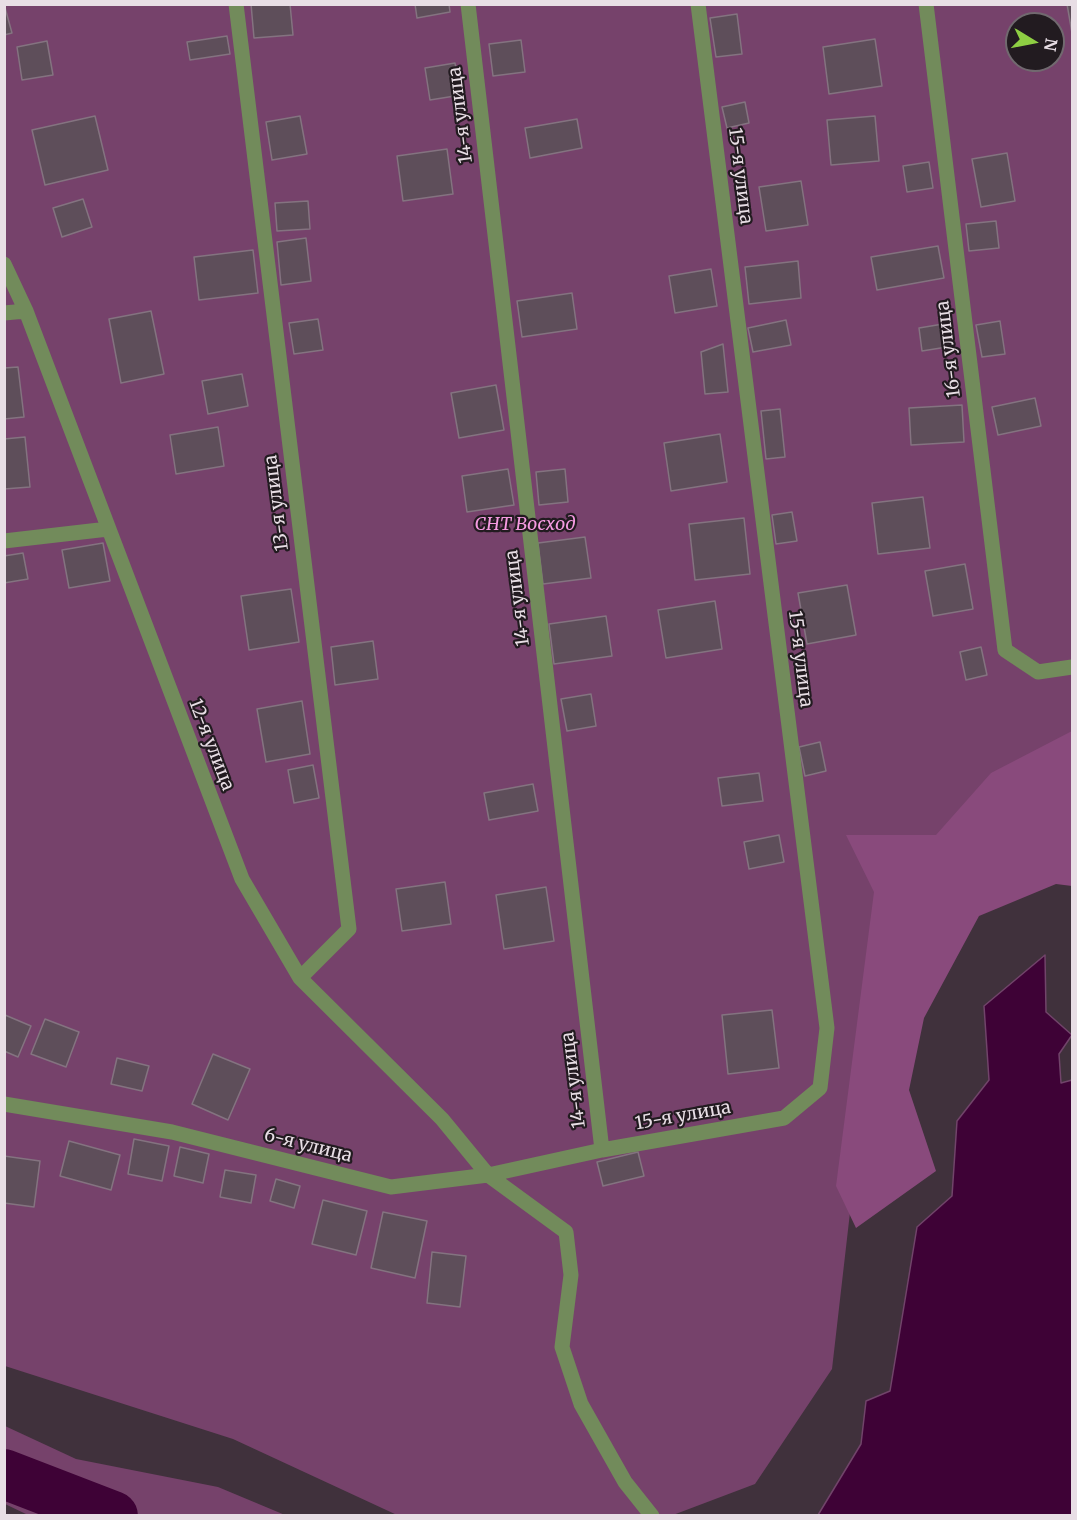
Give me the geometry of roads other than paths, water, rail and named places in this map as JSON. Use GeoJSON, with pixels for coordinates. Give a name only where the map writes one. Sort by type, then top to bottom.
{"type":"FeatureCollection","features":[{"type":"Feature","properties":{"kind":"street","name":"13-я улица"},"geometry":{"type":"LineString","coordinates":[[236,4],[349,928],[300,978]]}},
{"type":"Feature","properties":{"kind":"street","name":"14-я улица"},"geometry":{"type":"LineString","coordinates":[[468,4],[602,1150]]}},
{"type":"Feature","properties":{"kind":"street","name":"15-я улица"},"geometry":{"type":"LineString","coordinates":[[602,1150],[784,1118],[820,1088],[827,1028],[698,4]]}},
{"type":"Feature","properties":{"kind":"street","name":"16-я улица"},"geometry":{"type":"LineString","coordinates":[[926,4],[1005,650],[1038,672],[1072,667]]}},
{"type":"Feature","properties":{"kind":"street","name":"12-я улица"},"geometry":{"type":"LineString","coordinates":[[4,264],[26,311],[242,879],[300,978],[442,1119],[488,1175],[566,1232],[571,1275],[562,1347],[581,1404],[625,1482],[652,1515]]}},
{"type":"Feature","properties":{"kind":"street"},"geometry":{"type":"LineString","coordinates":[[4,314],[26,311]]}},
{"type":"Feature","properties":{"kind":"street"},"geometry":{"type":"LineString","coordinates":[[4,541],[108,529]]}},
{"type":"Feature","properties":{"kind":"street","name":"6-я улица"},"geometry":{"type":"LineString","coordinates":[[4,1104],[172,1132],[391,1187],[488,1175],[602,1150]]}},
{"type":"Feature","properties":{"kind":"waterway"},"geometry":{"type":"LineString","coordinates":[[4,1474],[113,1516]]}},
{"type":"Feature","properties":{"kind":"park label","name":"СНТ Восход"},"geometry":{"type":"Point","coordinates":[525,525]}}]}
